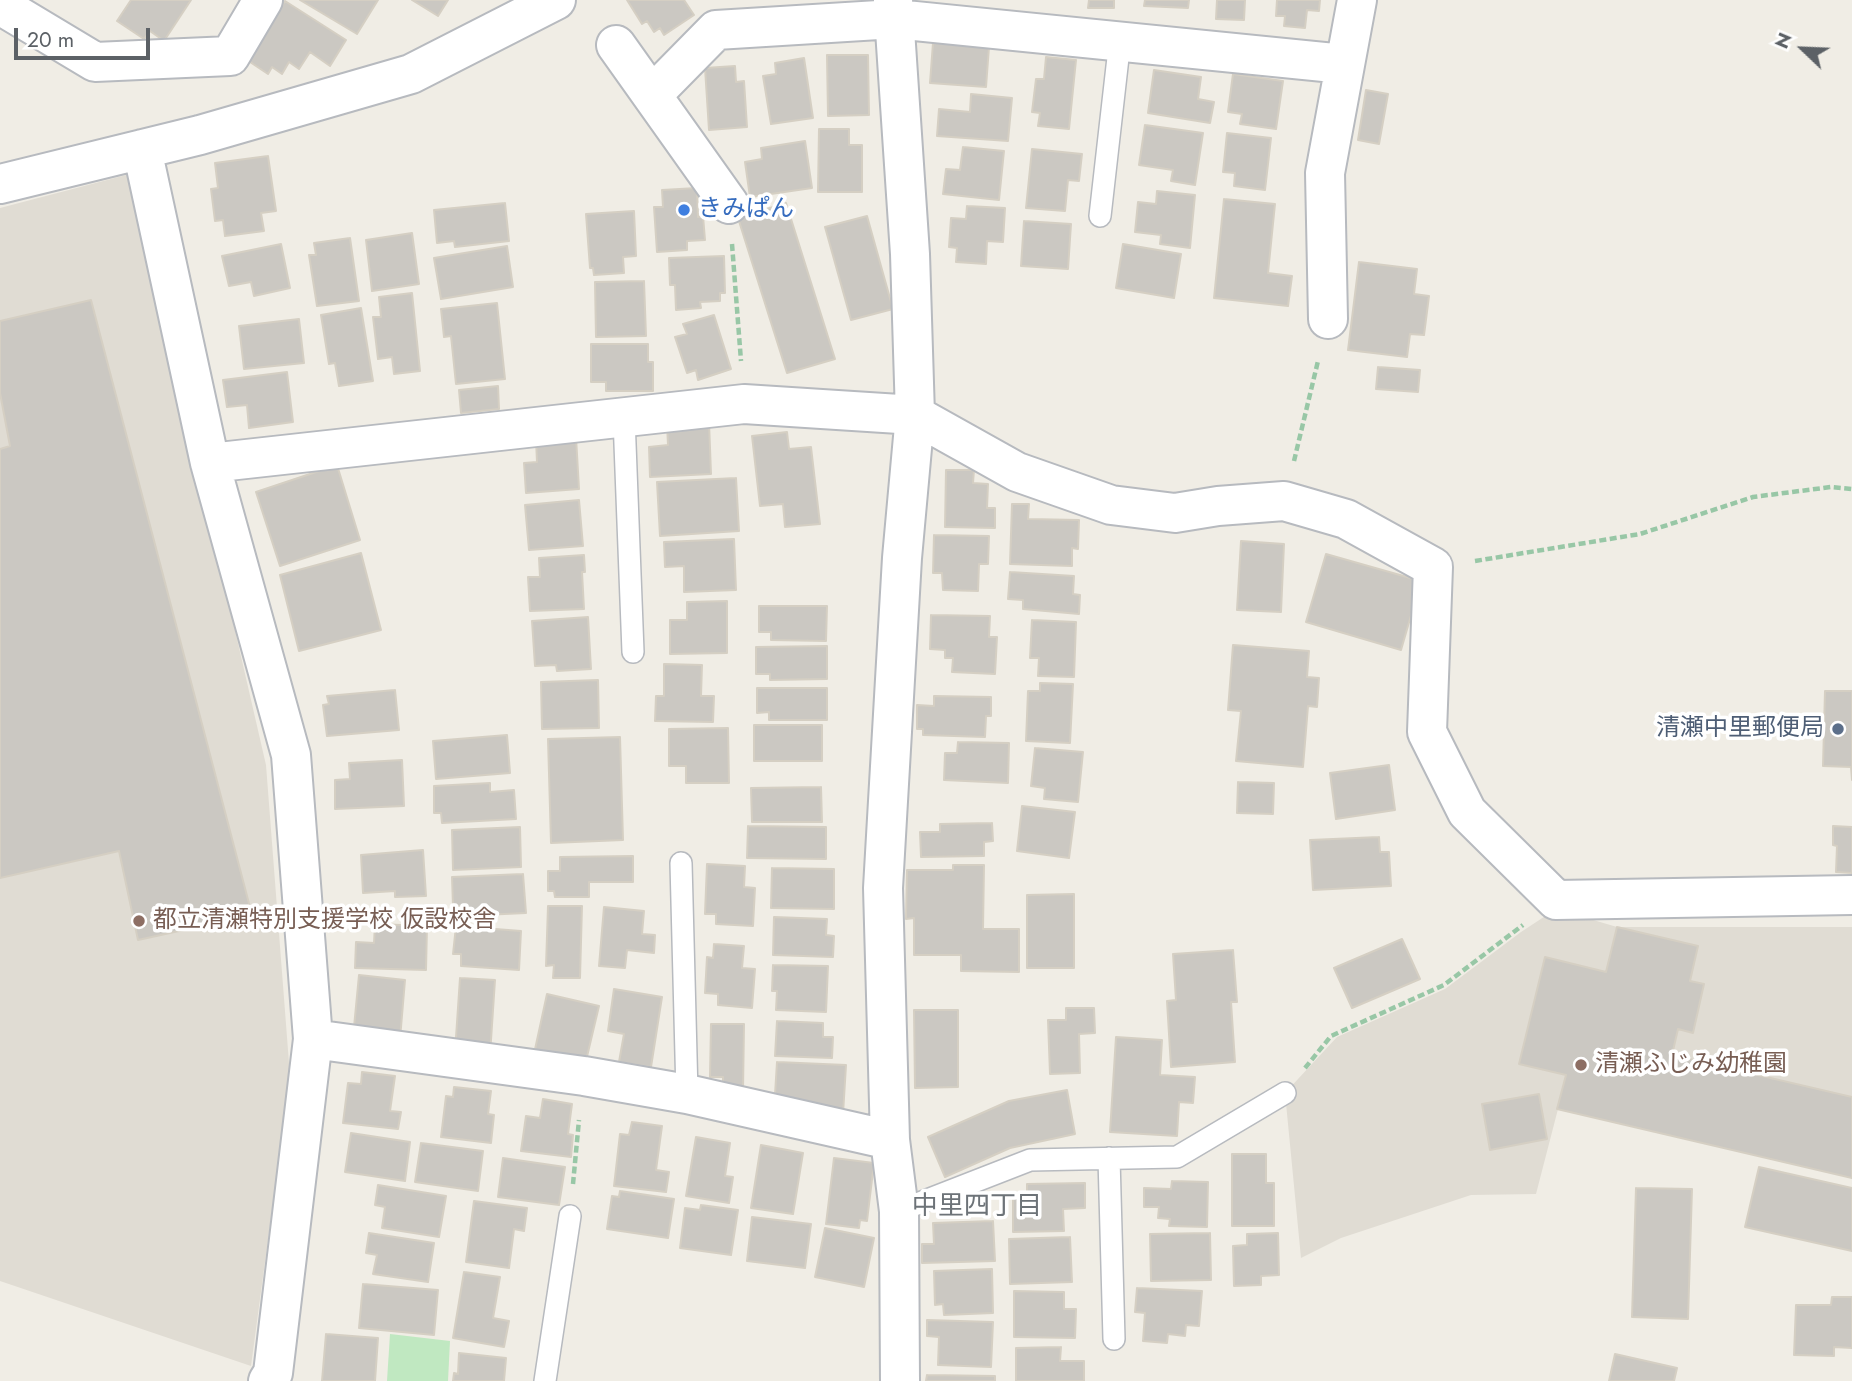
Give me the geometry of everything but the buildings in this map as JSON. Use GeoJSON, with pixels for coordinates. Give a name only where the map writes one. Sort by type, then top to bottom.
{"type":"FeatureCollection","features":[{"type":"Feature","properties":{"kind":"street"},"geometry":{"type":"LineString","coordinates":[[0,5],[95,62],[230,56],[263,0]]}},
{"type":"Feature","properties":{"kind":"street"},"geometry":{"type":"LineString","coordinates":[[0,184],[142,149],[411,74],[556,0]]}},
{"type":"Feature","properties":{"kind":"street"},"geometry":{"type":"LineString","coordinates":[[1328,319],[1325,173],[1357,0]]}},
{"type":"Feature","properties":{"kind":"street"},"geometry":{"type":"LineString","coordinates":[[652,95],[716,30],[894,9],[1120,40],[1345,64]]}},
{"type":"Feature","properties":{"kind":"street"},"geometry":{"type":"LineString","coordinates":[[894,9],[910,254],[915,415],[902,558],[883,888],[890,1140],[899,1211],[900,1381]]}},
{"type":"Feature","properties":{"kind":"street"},"geometry":{"type":"LineString","coordinates":[[616,44],[729,204]]}},
{"type":"Feature","properties":{"kind":"street"},"geometry":{"type":"LineString","coordinates":[[142,149],[210,463],[291,755],[313,1039],[273,1373],[268,1381]]}},
{"type":"Feature","properties":{"kind":"street"},"geometry":{"type":"LineString","coordinates":[[210,463],[744,404],[915,415],[1017,472],[1111,505],[1175,513],[1218,506],[1284,501],[1346,519],[1433,568],[1427,732],[1467,812],[1556,900],[1852,895]]}},
{"type":"Feature","properties":{"kind":"street"},"geometry":{"type":"LineString","coordinates":[[313,1039],[584,1076],[687,1094],[890,1140]]}},
{"type":"Feature","properties":{"kind":"lane"},"geometry":{"type":"LineString","coordinates":[[1100,216],[1120,40]]}},
{"type":"Feature","properties":{"kind":"lane"},"geometry":{"type":"LineString","coordinates":[[624,418],[632,652]]}},
{"type":"Feature","properties":{"kind":"lane"},"geometry":{"type":"LineString","coordinates":[[681,863],[687,1094]]}},
{"type":"Feature","properties":{"kind":"lane"},"geometry":{"type":"LineString","coordinates":[[899,1211],[1030,1160],[1177,1157],[1285,1093]]}},
{"type":"Feature","properties":{"kind":"lane"},"geometry":{"type":"LineString","coordinates":[[1110,1158],[1114,1339]]}},
{"type":"Feature","properties":{"kind":"lane"},"geometry":{"type":"LineString","coordinates":[[545,1381],[570,1216]]}},
{"type":"Feature","properties":{"kind":"path"},"geometry":{"type":"LineString","coordinates":[[729,204],[744,404]]}},
{"type":"Feature","properties":{"kind":"path"},"geometry":{"type":"LineString","coordinates":[[1284,501],[1328,319]]}},
{"type":"Feature","properties":{"kind":"path"},"geometry":{"type":"LineString","coordinates":[[1433,568],[1640,534],[1754,497],[1831,487],[1852,488]]}},
{"type":"Feature","properties":{"kind":"path"},"geometry":{"type":"LineString","coordinates":[[1285,1093],[1331,1036],[1444,985],[1556,900]]}},
{"type":"Feature","properties":{"kind":"path"},"geometry":{"type":"LineString","coordinates":[[570,1216],[584,1076]]}},
{"type":"Feature","properties":{"kind":"shaded area","name":"都立清瀬特別支援学校 仮設校舎"},"geometry":{"type":"Polygon","coordinates":[[[130,174],[266,765],[290,1076],[251,1366],[0,1281],[0,208],[130,174]]]}},
{"type":"Feature","properties":{"kind":"shaded area","name":"清瀬ふじみ幼稚園"},"geometry":{"type":"Polygon","coordinates":[[[1556,909],[1617,927],[1852,927],[1852,1178],[1558,1109],[1536,1194],[1471,1195],[1341,1238],[1301,1258],[1285,1093],[1337,1037],[1445,989],[1556,909]]]}},
{"type":"Feature","properties":{"kind":"green space"},"geometry":{"type":"Polygon","coordinates":[[[390,1334],[450,1341],[448,1381],[387,1381],[390,1334]]]}},
{"type":"Feature","properties":{"kind":"place","name":"きみぱん"},"geometry":{"type":"Point","coordinates":[684,210]}},
{"type":"Feature","properties":{"kind":"place","name":"清瀬中里郵便局"},"geometry":{"type":"Point","coordinates":[1838,729]}},
{"type":"Feature","properties":{"kind":"place","name":"都立清瀬特別支援学校 仮設校舎"},"geometry":{"type":"Point","coordinates":[139,921]}},
{"type":"Feature","properties":{"kind":"place","name":"清瀬ふじみ幼稚園"},"geometry":{"type":"Point","coordinates":[1581,1065]}},
{"type":"Feature","properties":{"kind":"district","name":"中里四丁目"},"geometry":{"type":"Point","coordinates":[977,1208]}}]}
